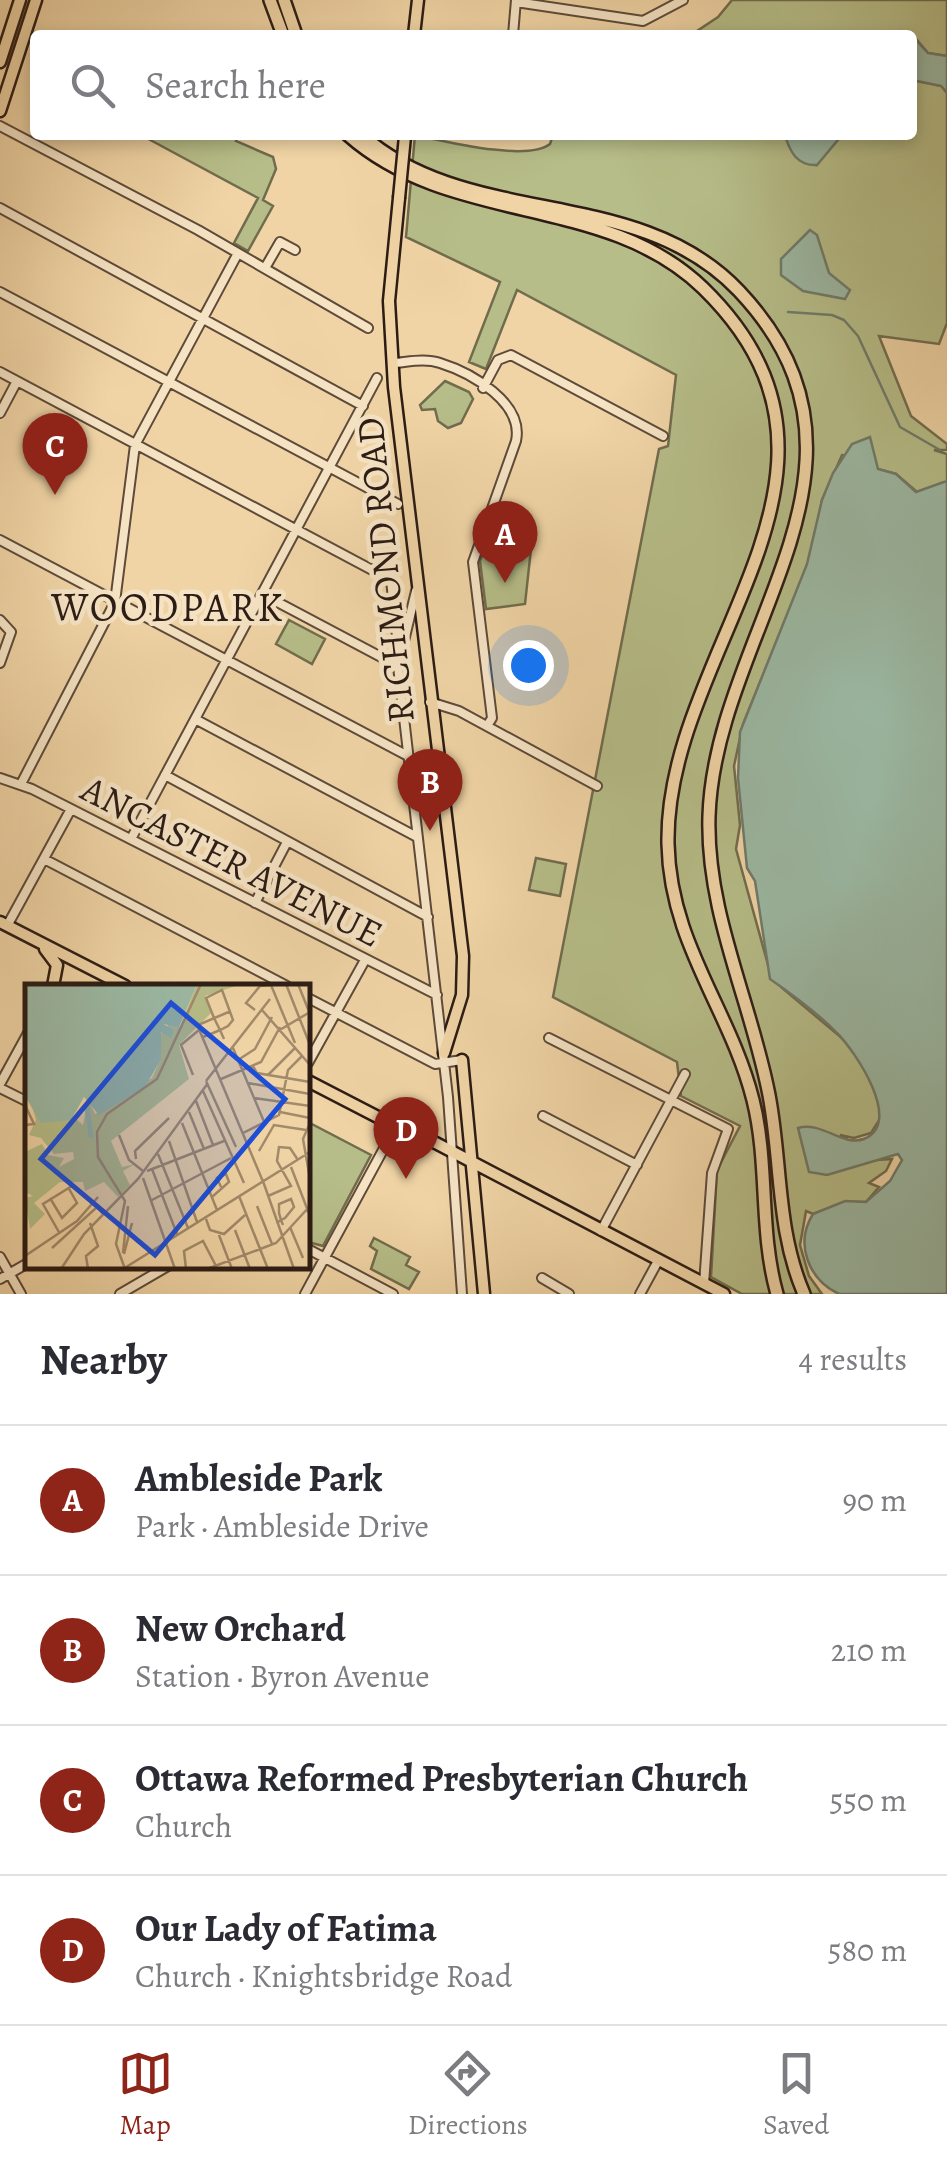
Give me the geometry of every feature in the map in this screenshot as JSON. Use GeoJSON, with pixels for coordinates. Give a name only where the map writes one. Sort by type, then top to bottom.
{"type":"FeatureCollection","features":[{"type":"Feature","properties":{"kind":"highway"},"geometry":{"type":"LineString","coordinates":[[270,0],[280,30]]}},
{"type":"Feature","properties":{"kind":"highway"},"geometry":{"type":"LineString","coordinates":[[284,0],[294,30]]}},
{"type":"Feature","properties":{"kind":"highway"},"geometry":{"type":"LineString","coordinates":[[355,140],[392,168],[431,186],[593,228],[656,254],[717,303],[760,370],[776,429],[774,504],[761,552],[684,737],[671,792],[668,834],[670,872],[682,930],[734,1050],[758,1123],[766,1294]]}},
{"type":"Feature","properties":{"kind":"highway"},"geometry":{"type":"LineString","coordinates":[[369,140],[405,164],[436,178],[604,216],[680,245],[714,268],[744,297],[788,366],[806,437],[803,503],[781,576],[722,723],[709,818],[719,912],[758,1041],[774,1122],[781,1220],[804,1294]]}},
{"type":"Feature","properties":{"kind":"highway"},"geometry":{"type":"LineString","coordinates":[[734,1050],[758,1041]]}},
{"type":"Feature","properties":{"kind":"highway"},"geometry":{"type":"LineString","coordinates":[[765,1235],[776,1294]]}},
{"type":"Feature","properties":{"kind":"main road"},"geometry":{"type":"LineString","coordinates":[[0,62],[20,0]]}},
{"type":"Feature","properties":{"kind":"main road"},"geometry":{"type":"LineString","coordinates":[[0,111],[36,0]]}},
{"type":"Feature","properties":{"kind":"main road"},"geometry":{"type":"LineString","coordinates":[[415,30],[418,0]]}},
{"type":"Feature","properties":{"kind":"main road","name":"RICHMOND ROAD"},"geometry":{"type":"LineString","coordinates":[[405,140],[390,290],[393,363],[416,591],[464,981],[444,1057]]}},
{"type":"Feature","properties":{"kind":"main road"},"geometry":{"type":"LineString","coordinates":[[4,924],[121,984]]}},
{"type":"Feature","properties":{"kind":"main road"},"geometry":{"type":"LineString","coordinates":[[37,942],[56,961],[52,984]]}},
{"type":"Feature","properties":{"kind":"main road"},"geometry":{"type":"LineString","coordinates":[[462,1060],[468,1163],[484,1294]]}},
{"type":"Feature","properties":{"kind":"main road"},"geometry":{"type":"LineString","coordinates":[[310,1082],[724,1294]]}},
{"type":"Feature","properties":{"kind":"street"},"geometry":{"type":"LineString","coordinates":[[514,30],[516,1],[643,20],[683,0]]}},
{"type":"Feature","properties":{"kind":"street"},"geometry":{"type":"LineString","coordinates":[[0,126],[265,268],[368,328]]}},
{"type":"Feature","properties":{"kind":"street"},"geometry":{"type":"LineString","coordinates":[[0,208],[363,406]]}},
{"type":"Feature","properties":{"kind":"street"},"geometry":{"type":"LineString","coordinates":[[265,268],[280,242],[296,250]]}},
{"type":"Feature","properties":{"kind":"street"},"geometry":{"type":"LineString","coordinates":[[21,784],[116,602],[135,444],[238,254]]}},
{"type":"Feature","properties":{"kind":"street"},"geometry":{"type":"LineString","coordinates":[[0,292],[398,504]]}},
{"type":"Feature","properties":{"kind":"street"},"geometry":{"type":"LineString","coordinates":[[483,388],[498,360],[511,355],[663,436]]}},
{"type":"Feature","properties":{"kind":"street"},"geometry":{"type":"LineString","coordinates":[[393,363],[441,363],[508,404],[518,427],[474,556],[492,718],[487,726]]}},
{"type":"Feature","properties":{"kind":"street"},"geometry":{"type":"LineString","coordinates":[[0,372],[395,583],[398,666],[444,1057],[462,1294]]}},
{"type":"Feature","properties":{"kind":"street"},"geometry":{"type":"LineString","coordinates":[[131,839],[377,378]]}},
{"type":"Feature","properties":{"kind":"street"},"geometry":{"type":"LineString","coordinates":[[0,413],[17,381]]}},
{"type":"Feature","properties":{"kind":"street"},"geometry":{"type":"LineString","coordinates":[[0,540],[408,756]]}},
{"type":"Feature","properties":{"kind":"street"},"geometry":{"type":"LineString","coordinates":[[398,650],[416,591]]}},
{"type":"Feature","properties":{"kind":"street"},"geometry":{"type":"LineString","coordinates":[[264,595],[398,666]]}},
{"type":"Feature","properties":{"kind":"street"},"geometry":{"type":"LineString","coordinates":[[0,620],[11,632],[0,663]]}},
{"type":"Feature","properties":{"kind":"street"},"geometry":{"type":"LineString","coordinates":[[430,702],[443,703],[597,786]]}},
{"type":"Feature","properties":{"kind":"street"},"geometry":{"type":"LineString","coordinates":[[194,719],[417,836]]}},
{"type":"Feature","properties":{"kind":"street"},"geometry":{"type":"LineString","coordinates":[[164,775],[428,917]]}},
{"type":"Feature","properties":{"kind":"street","name":"ANCASTER AVENUE"},"geometry":{"type":"LineString","coordinates":[[0,778],[21,784],[436,995]]}},
{"type":"Feature","properties":{"kind":"street"},"geometry":{"type":"LineString","coordinates":[[4,924],[46,860],[71,809]]}},
{"type":"Feature","properties":{"kind":"street"},"geometry":{"type":"LineString","coordinates":[[255,903],[287,842]]}},
{"type":"Feature","properties":{"kind":"street"},"geometry":{"type":"LineString","coordinates":[[46,860],[282,984]]}},
{"type":"Feature","properties":{"kind":"street"},"geometry":{"type":"LineString","coordinates":[[53,984],[69,957]]}},
{"type":"Feature","properties":{"kind":"street"},"geometry":{"type":"LineString","coordinates":[[310,1059],[364,960]]}},
{"type":"Feature","properties":{"kind":"street"},"geometry":{"type":"LineString","coordinates":[[310,999],[435,1064],[444,1057],[462,1060]]}},
{"type":"Feature","properties":{"kind":"street"},"geometry":{"type":"LineString","coordinates":[[548,1038],[728,1129],[712,1172],[704,1284]]}},
{"type":"Feature","properties":{"kind":"street"},"geometry":{"type":"LineString","coordinates":[[25,1039],[0,1086],[25,1100]]}},
{"type":"Feature","properties":{"kind":"street"},"geometry":{"type":"LineString","coordinates":[[601,1231],[685,1074]]}},
{"type":"Feature","properties":{"kind":"street"},"geometry":{"type":"LineString","coordinates":[[542,1116],[637,1165]]}},
{"type":"Feature","properties":{"kind":"street"},"geometry":{"type":"LineString","coordinates":[[305,1294],[396,1126]]}},
{"type":"Feature","properties":{"kind":"street"},"geometry":{"type":"LineString","coordinates":[[310,1249],[390,1293]]}},
{"type":"Feature","properties":{"kind":"street"},"geometry":{"type":"LineString","coordinates":[[0,1257],[21,1294]]}},
{"type":"Feature","properties":{"kind":"street"},"geometry":{"type":"LineString","coordinates":[[640,1294],[658,1260]]}},
{"type":"Feature","properties":{"kind":"street"},"geometry":{"type":"LineString","coordinates":[[0,1279],[25,1265]]}},
{"type":"Feature","properties":{"kind":"street"},"geometry":{"type":"LineString","coordinates":[[120,1294],[163,1269]]}},
{"type":"Feature","properties":{"kind":"street"},"geometry":{"type":"LineString","coordinates":[[542,1278],[569,1294]]}},
{"type":"Feature","properties":{"kind":"green space"},"geometry":{"type":"Polygon","coordinates":[[[732,0],[947,0],[947,56],[928,53],[917,40],[917,30],[698,30],[718,17],[732,0]]]}},
{"type":"Feature","properties":{"kind":"green space"},"geometry":{"type":"Polygon","coordinates":[[[917,81],[942,86],[947,93],[947,323],[939,344],[879,336],[911,416],[947,444],[947,450],[934,450],[947,454],[947,481],[917,492],[896,474],[878,469],[873,459],[842,455],[822,500],[812,554],[743,724],[734,766],[740,825],[736,849],[770,972],[782,988],[855,1049],[880,1100],[880,1119],[871,1133],[854,1138],[840,1135],[851,1142],[868,1138],[877,1160],[892,1159],[886,1171],[869,1183],[879,1187],[866,1202],[845,1202],[813,1214],[806,1211],[800,1245],[809,1276],[822,1294],[742,1294],[711,1277],[717,1170],[740,1126],[681,1096],[677,1062],[553,997],[659,449],[668,446],[676,375],[517,290],[486,369],[469,362],[500,282],[406,237],[415,140],[523,151],[539,149],[551,140],[787,140],[789,146],[816,165],[838,140],[917,140],[917,81]]]}},
{"type":"Feature","properties":{"kind":"green space"},"geometry":{"type":"Polygon","coordinates":[[[150,140],[237,140],[273,157],[276,169],[263,200],[273,206],[248,251],[234,243],[258,198],[150,140]]]}},
{"type":"Feature","properties":{"kind":"green space"},"geometry":{"type":"Polygon","coordinates":[[[445,381],[469,392],[473,399],[461,423],[448,428],[438,421],[435,409],[422,410],[420,405],[445,381]]]}},
{"type":"Feature","properties":{"kind":"green space"},"geometry":{"type":"Polygon","coordinates":[[[487,542],[531,549],[525,604],[486,609],[480,561],[487,542]]]}},
{"type":"Feature","properties":{"kind":"green space"},"geometry":{"type":"Polygon","coordinates":[[[289,620],[325,639],[312,664],[276,644],[289,620]]]}},
{"type":"Feature","properties":{"kind":"green space"},"geometry":{"type":"Polygon","coordinates":[[[536,858],[566,864],[560,896],[529,890],[536,858]]]}},
{"type":"Feature","properties":{"kind":"green space"},"geometry":{"type":"Polygon","coordinates":[[[310,1123],[371,1155],[323,1246],[310,1243],[310,1123]]]}},
{"type":"Feature","properties":{"kind":"green space"},"geometry":{"type":"Polygon","coordinates":[[[374,1238],[410,1257],[406,1265],[419,1272],[409,1289],[371,1269],[377,1251],[370,1246],[374,1238]]]}},
{"type":"Feature","properties":{"kind":"shaded area"},"geometry":{"type":"Polygon","coordinates":[[[917,41],[928,53],[947,56],[947,93],[941,86],[917,81],[917,41]]]}},
{"type":"Feature","properties":{"kind":"shaded area"},"geometry":{"type":"Polygon","coordinates":[[[787,140],[838,140],[817,165],[804,163],[787,140]]]}},
{"type":"Feature","properties":{"kind":"shaded area"},"geometry":{"type":"Polygon","coordinates":[[[810,230],[817,235],[829,273],[850,290],[845,299],[803,291],[781,275],[781,259],[810,230]]]}},
{"type":"Feature","properties":{"kind":"shaded area"},"geometry":{"type":"Polygon","coordinates":[[[870,437],[878,469],[896,474],[916,492],[947,481],[947,1294],[839,1294],[820,1280],[808,1260],[805,1237],[813,1214],[845,1201],[866,1202],[890,1181],[902,1160],[898,1154],[827,1175],[809,1172],[798,1128],[815,1128],[848,1140],[864,1139],[875,1131],[878,1103],[864,1070],[845,1042],[814,1011],[770,979],[755,881],[747,868],[738,778],[740,732],[807,564],[822,500],[833,473],[852,444],[870,437]]]}},
{"type":"Feature","properties":{"kind":"waterway"},"geometry":{"type":"LineString","coordinates":[[788,312],[832,315],[844,320],[858,336],[900,427],[940,450]]}},
{"type":"Feature","properties":{"kind":"place","name":"Ottawa Reformed Presbyterian Church"},"geometry":{"type":"Point","coordinates":[55,495]}},
{"type":"Feature","properties":{"kind":"place","name":"Ambleside Park"},"geometry":{"type":"Point","coordinates":[505,583]}},
{"type":"Feature","properties":{"kind":"place","name":"New Orchard"},"geometry":{"type":"Point","coordinates":[430,831]}},
{"type":"Feature","properties":{"kind":"place","name":"Our Lady of Fatima"},"geometry":{"type":"Point","coordinates":[406,1179]}},
{"type":"Feature","properties":{"kind":"district","name":"WOODPARK"},"geometry":{"type":"Point","coordinates":[168,607]}}]}
